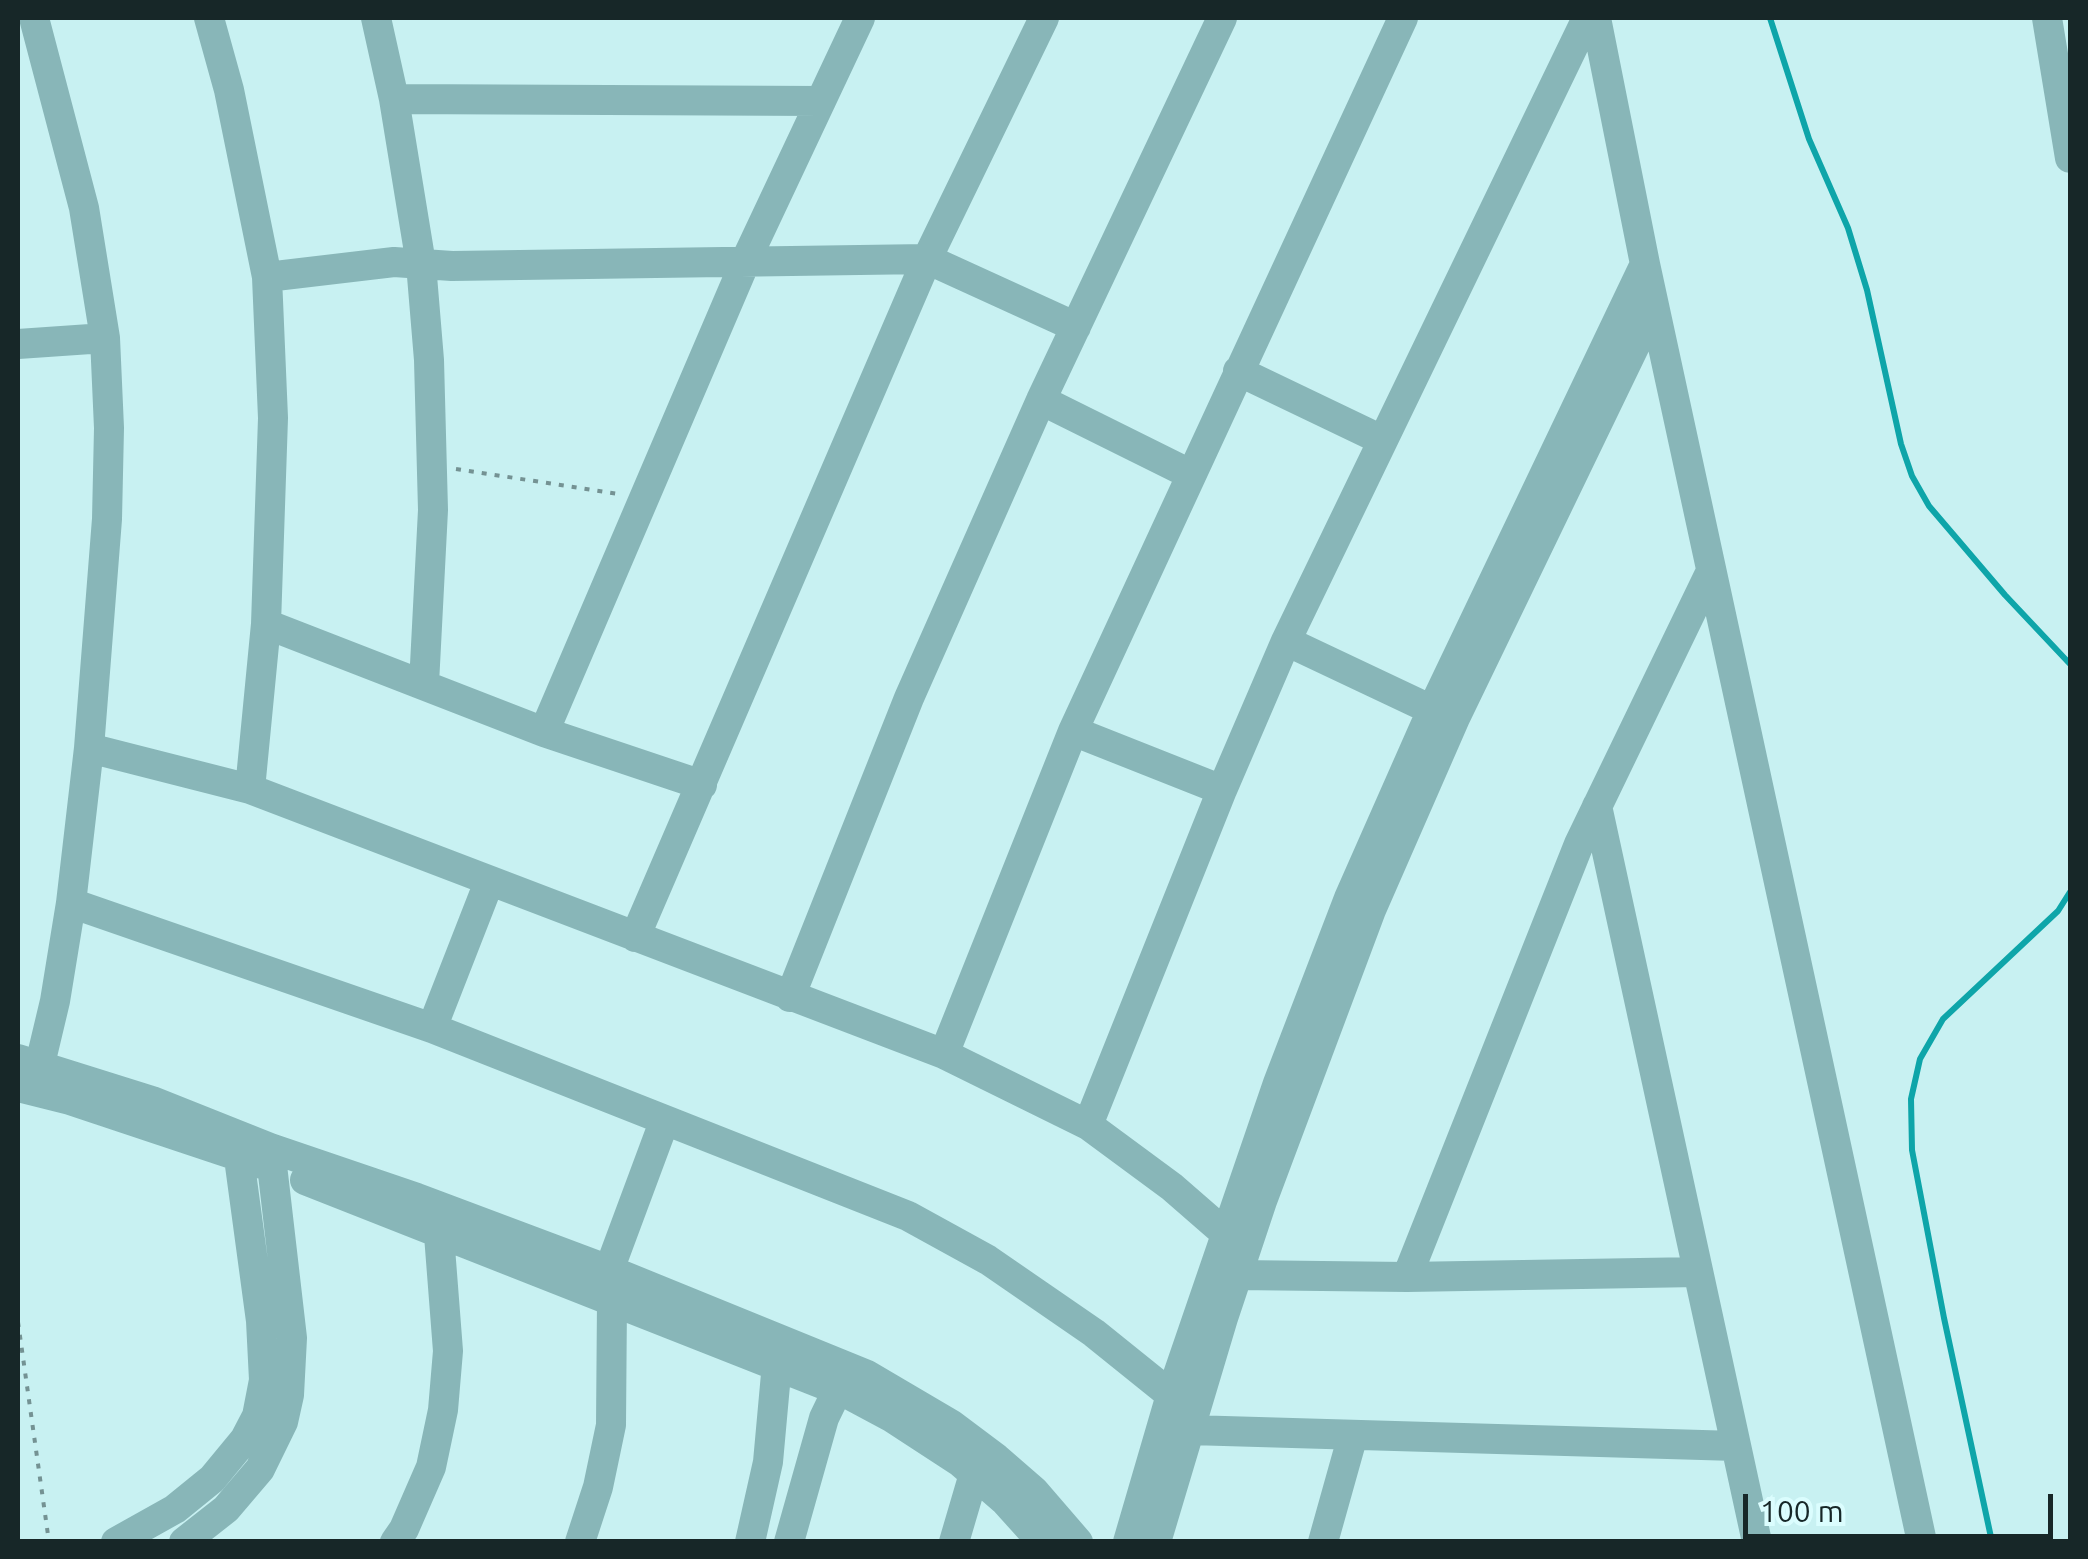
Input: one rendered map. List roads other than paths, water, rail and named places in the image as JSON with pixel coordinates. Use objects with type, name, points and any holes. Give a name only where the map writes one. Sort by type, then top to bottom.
[{"type":"street","points":[[34,18],[84,208],[106,338],[109,428],[107,519],[90,748],[71,903],[55,1001],[29,1062],[152,1101],[240,1147]]},
{"type":"street","points":[[209,18],[230,90],[267,277],[273,418],[266,624],[250,790]]},
{"type":"street","points":[[376,18],[394,99],[421,264],[429,360],[432,465],[424,684]]},
{"type":"street","points":[[544,732],[746,260],[860,18]]},
{"type":"street","points":[[634,937],[927,259],[1044,18]]},
{"type":"street","points":[[790,997],[909,698],[1042,400],[1222,18]]},
{"type":"street","points":[[944,1054],[1073,730],[1403,18]]},
{"type":"street","points":[[1088,1125],[1286,641],[1587,18]]},
{"type":"street","points":[[1596,18],[1645,264],[1922,1542]]},
{"type":"street","points":[[2048,18],[2070,158]]},
{"type":"street","points":[[394,99],[821,101]]},
{"type":"street","points":[[267,277],[394,262],[452,266],[927,259],[1076,327]]},
{"type":"street","points":[[1156,1542],[1388,804],[1645,264]]},
{"type":"street","points":[[1128,1542],[1171,1395],[1278,1084],[1654,306]]},
{"type":"street","points":[[18,344],[106,338]]},
{"type":"street","points":[[1238,371],[1382,440]]},
{"type":"street","points":[[1042,400],[1190,474]]},
{"type":"street","points":[[1407,1276],[1578,844],[1712,571]]},
{"type":"street","points":[[266,624],[544,732],[702,786]]},
{"type":"street","points":[[1286,641],[1432,710]]},
{"type":"street","points":[[1073,730],[1222,790]]},
{"type":"street","points":[[90,748],[250,790],[944,1054],[1088,1125],[1226,1234]]},
{"type":"street","points":[[1597,806],[1757,1542]]},
{"type":"street","points":[[432,1028],[489,882]]},
{"type":"street","points":[[71,903],[432,1028],[924,1225],[988,1260],[1094,1333],[1171,1395]]},
{"type":"street","points":[[18,1086],[240,1147],[609,1270],[866,1374],[913,1400],[996,1458],[1034,1491],[1078,1542]]},
{"type":"street","points":[[609,1270],[664,1122]]},
{"type":"street","points":[[116,1542],[175,1509],[212,1479],[245,1439],[256,1416],[264,1380],[262,1321],[240,1147]]},
{"type":"street","points":[[272,1157],[440,1235],[838,1389],[902,1424],[974,1474],[1042,1542]]},
{"type":"street","points":[[184,1542],[226,1509],[260,1469],[283,1422],[293,1362],[272,1157]]},
{"type":"street","points":[[395,1542],[431,1467],[444,1410],[448,1351],[440,1235]]},
{"type":"street","points":[[1238,1274],[1698,1272]]},
{"type":"street","points":[[580,1542],[598,1488],[610,1425],[612,1301]]},
{"type":"street","points":[[750,1542],[768,1462],[777,1364]]},
{"type":"street","points":[[789,1542],[824,1418],[838,1389]]},
{"type":"street","points":[[1190,1430],[1736,1446]]},
{"type":"street","points":[[1322,1542],[1352,1435]]},
{"type":"street","points":[[954,1542],[974,1474]]},
{"type":"waterway","points":[[1770,18],[1809,139],[1848,228],[1912,476],[1929,506],[2070,664]]},
{"type":"waterway","points":[[1992,1542],[1912,1150],[1911,1099],[1920,1059],[1943,1019],[2058,911],[2070,892]]}]
